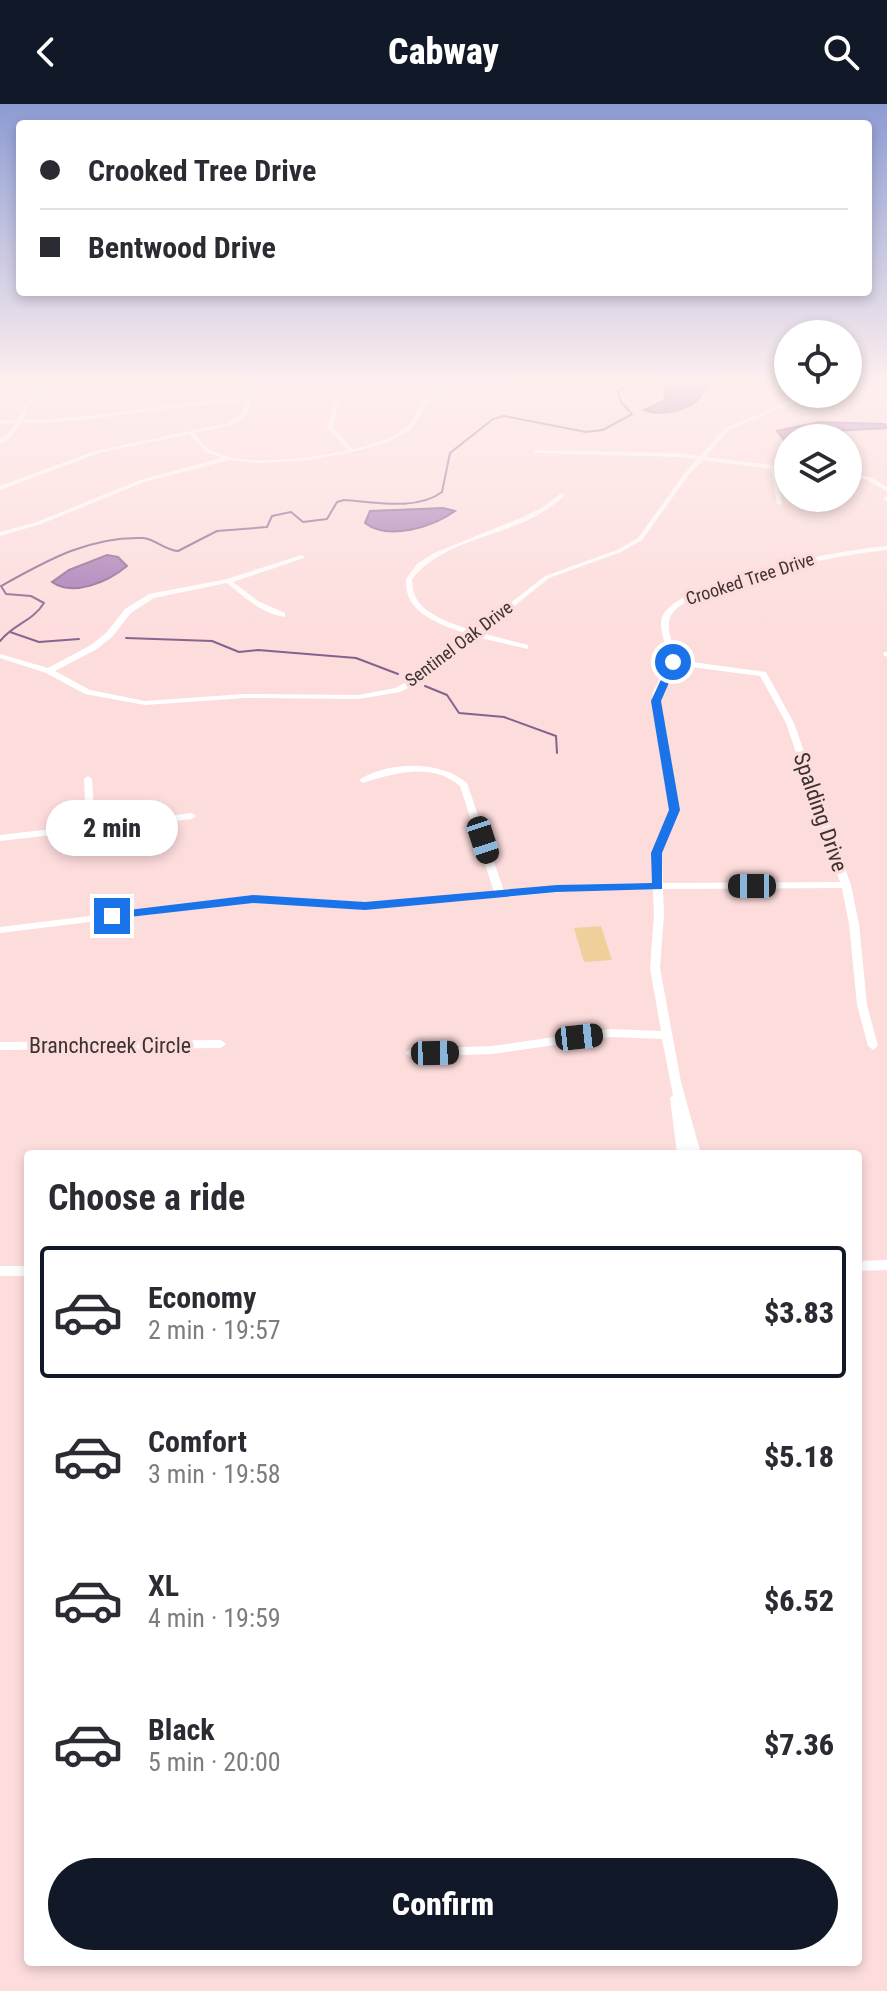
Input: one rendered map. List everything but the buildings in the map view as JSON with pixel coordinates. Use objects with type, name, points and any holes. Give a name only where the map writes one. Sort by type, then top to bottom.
[{"type":"street","points":[[0,488],[51,469]]},
{"type":"street","points":[[0,534],[39,523],[142,481],[187,469]]},
{"type":"street","name":"Sentinel Oak Drive","points":[[0,656],[49,671],[88,692],[134,702],[369,696],[410,684],[554,572],[619,551],[640,539],[692,469]]},
{"type":"street","points":[[862,477],[887,490]]},
{"type":"street","points":[[525,647],[438,620],[420,608],[408,591],[411,575],[432,556],[530,518],[562,495]]},
{"type":"street","name":"Crooked Tree Drive","points":[[673,662],[665,621],[671,609],[688,598],[835,552],[887,548]]},
{"type":"street","points":[[49,671],[101,642],[141,601],[171,590],[228,581],[302,557]]},
{"type":"street","points":[[228,581],[255,603],[282,615]]},
{"type":"street","points":[[673,662],[656,701],[675,810],[657,853],[655,968],[675,1082],[683,1150]]},
{"type":"street","name":"Spalding Drive","points":[[673,662],[758,672],[768,680],[790,723],[846,885],[854,924],[862,1005],[873,1046]]},
{"type":"street","points":[[363,780],[383,773],[428,769],[458,778],[464,785],[500,894]]},
{"type":"street","points":[[88,779],[91,827]]},
{"type":"street","points":[[0,838],[192,816]]},
{"type":"street","points":[[0,930],[253,899],[365,906],[557,888],[846,885]]},
{"type":"street","points":[[411,1053],[492,1050],[611,1033],[666,1035]]},
{"type":"street","name":"Branchcreek Circle","points":[[0,1046],[221,1044]]},
{"type":"street","points":[[675,1082],[694,1150]]},
{"type":"street","points":[[862,1266],[887,1265]]},
{"type":"street","points":[[0,1271],[24,1271]]},
{"type":"shaded area","points":[[443,508],[455,511],[410,530],[386,531],[365,523],[370,511]]},
{"type":"shaded area","points":[[107,555],[118,557],[127,566],[90,586],[70,588],[52,582],[69,570]]},
{"type":"shaded area","points":[[601,926],[612,960],[584,962],[574,928]]},
{"type":"waterway","points":[[0,641],[44,603],[31,596],[6,594],[1,586],[69,552],[123,538],[152,540],[178,551],[217,531],[267,527],[272,516],[291,512],[303,522],[327,519],[337,502],[344,500],[395,504],[420,502],[442,492],[447,469]]},
{"type":"waterway","points":[[10,632],[39,642],[79,639]]},
{"type":"waterway","points":[[126,638],[212,641],[239,652],[258,650],[356,658],[398,674]]},
{"type":"waterway","points":[[425,686],[447,695],[459,713],[504,717],[556,736],[557,753]]},
{"type":"route","points":[[112,916],[253,899],[295,899],[365,906],[401,905],[557,888],[658,886],[657,853],[675,810],[656,701],[657,692],[673,662]]}]
